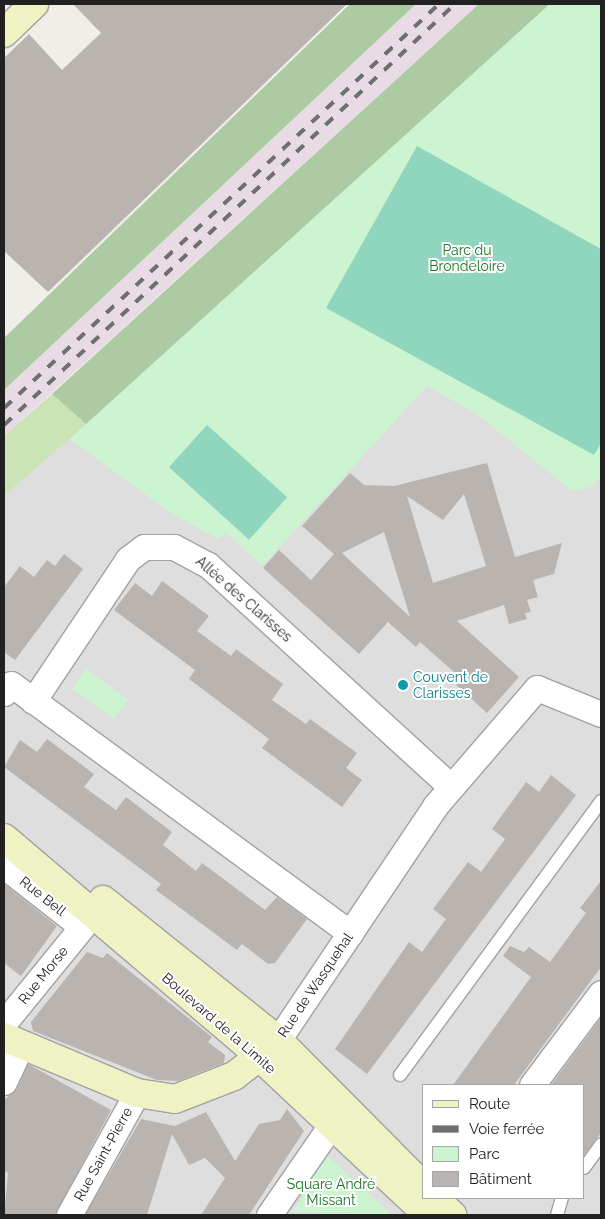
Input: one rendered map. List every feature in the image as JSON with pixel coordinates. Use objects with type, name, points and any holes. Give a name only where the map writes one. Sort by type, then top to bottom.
[{"type":"main road","points":[[4,33],[34,4]]},
{"type":"main road","name":"Boulevard de la Limite","points":[[4,821],[270,1049],[422,1188]]},
{"type":"main road","name":"Boulevard de la Limite","points":[[4,838],[270,1049],[331,1125],[422,1191]]},
{"type":"main road","name":"Rue de Wasquehal","points":[[13,1040],[137,1093],[175,1099],[196,1094],[270,1049]]},
{"type":"street","name":"Allée des Clarisses","points":[[33,701],[128,559],[144,547],[174,547],[208,565],[451,787]]},
{"type":"street","points":[[4,693],[11,684],[350,933]]},
{"type":"street","name":"Rue de Wasquehal","points":[[270,1049],[451,787],[536,688],[601,714]]},
{"type":"street","name":"Rue Bell","points":[[4,866],[82,927]]},
{"type":"street","name":"Rue Morse","points":[[4,1023],[82,927]]},
{"type":"street","points":[[533,1084],[601,993]]},
{"type":"street","points":[[4,1082],[13,1040]]},
{"type":"street","name":"Rue Saint-Pierre","points":[[69,1215],[137,1093]]},
{"type":"street","points":[[269,1215],[331,1125]]},
{"type":"lane","points":[[400,1075],[601,801]]},
{"type":"lane","points":[[585,1167],[601,1145]]},
{"type":"lane","points":[[557,1215],[562,1199]]},
{"type":"shaded area","points":[[416,4],[479,4],[4,436],[4,390]]},
{"type":"shaded area","points":[[550,4],[601,4],[601,1215],[4,1215],[4,496]]},
{"type":"green space","points":[[350,4],[416,4],[4,390],[4,338]]},
{"type":"green space","points":[[479,4],[550,4],[86,424],[52,394]]},
{"type":"green space","name":"Parc du Brondeloire","points":[[550,4],[601,4],[601,475],[594,486],[572,491],[477,414],[427,386],[262,566],[226,533],[218,539],[168,511],[70,439]]},
{"type":"green space","points":[[417,146],[601,249],[601,443],[594,455],[326,308]]},
{"type":"green space","points":[[52,394],[86,424],[4,496],[4,436]]},
{"type":"green space","points":[[207,425],[287,497],[249,540],[169,467]]},
{"type":"green space","points":[[86,669],[128,700],[114,719],[72,688]]},
{"type":"green space","name":"Square André Missant","points":[[326,1155],[389,1212],[387,1215],[293,1212]]},
{"type":"building","points":[[73,4],[347,4],[48,292],[4,251],[4,58],[29,34],[62,70],[101,33]]},
{"type":"building","points":[[487,463],[515,557],[562,543],[554,574],[533,580],[538,597],[527,600],[531,612],[525,613],[527,619],[509,624],[504,605],[457,621],[519,677],[487,713],[456,685],[462,679],[420,642],[416,647],[388,622],[359,654],[263,568],[279,550],[311,580],[334,554],[302,526],[350,473],[364,485],[394,486]],"holes":[[[464,494],[486,566],[433,583],[407,496],[443,520]],[[384,532],[410,617],[342,553]]]},
{"type":"building","points":[[64,554],[83,569],[15,660],[4,652],[4,587],[20,566],[34,577],[47,560],[55,566]]},
{"type":"building","points":[[162,581],[209,616],[197,631],[231,656],[236,649],[283,684],[272,700],[306,724],[310,719],[357,753],[346,768],[362,780],[342,807],[262,748],[269,739],[189,679],[195,670],[114,610],[135,583],[152,596]]},
{"type":"building","points":[[47,739],[94,774],[84,787],[116,810],[126,797],[172,832],[163,845],[196,871],[202,863],[265,910],[277,897],[307,919],[275,963],[268,964],[242,944],[237,950],[156,890],[161,884],[4,767],[20,740],[37,752]]},
{"type":"building","points":[[551,775],[576,795],[367,1074],[335,1049],[409,942],[422,952],[446,919],[433,909],[468,862],[481,872],[505,839],[492,829],[526,782],[539,792]]},
{"type":"building","points":[[601,881],[601,967],[515,1084],[454,1084],[531,977],[503,956],[510,946],[524,952],[529,947],[550,962],[586,913],[580,908]]},
{"type":"building","points":[[4,884],[57,926],[21,976],[4,963]]},
{"type":"building","points":[[87,952],[103,958],[107,953],[212,1037],[208,1042],[225,1055],[224,1063],[178,1081],[157,1080],[33,1031],[31,1022]]},
{"type":"building","points":[[601,1018],[601,1133],[585,1154],[585,1084],[552,1084]]},
{"type":"building","points":[[28,1064],[111,1110],[55,1215],[4,1215],[8,1173],[4,1171],[4,1100],[17,1089]]},
{"type":"building","points":[[287,1109],[304,1131],[249,1215],[201,1215],[225,1178],[205,1158],[189,1165],[172,1134],[147,1215],[85,1215],[141,1119],[175,1126],[206,1112],[235,1161],[259,1124],[280,1120]]},
{"type":"railway","points":[[4,408],[439,4]]},
{"type":"railway","points":[[4,425],[455,4]]},
{"type":"place","name":"Couvent de Clarisses","points":[[403,685]]}]
